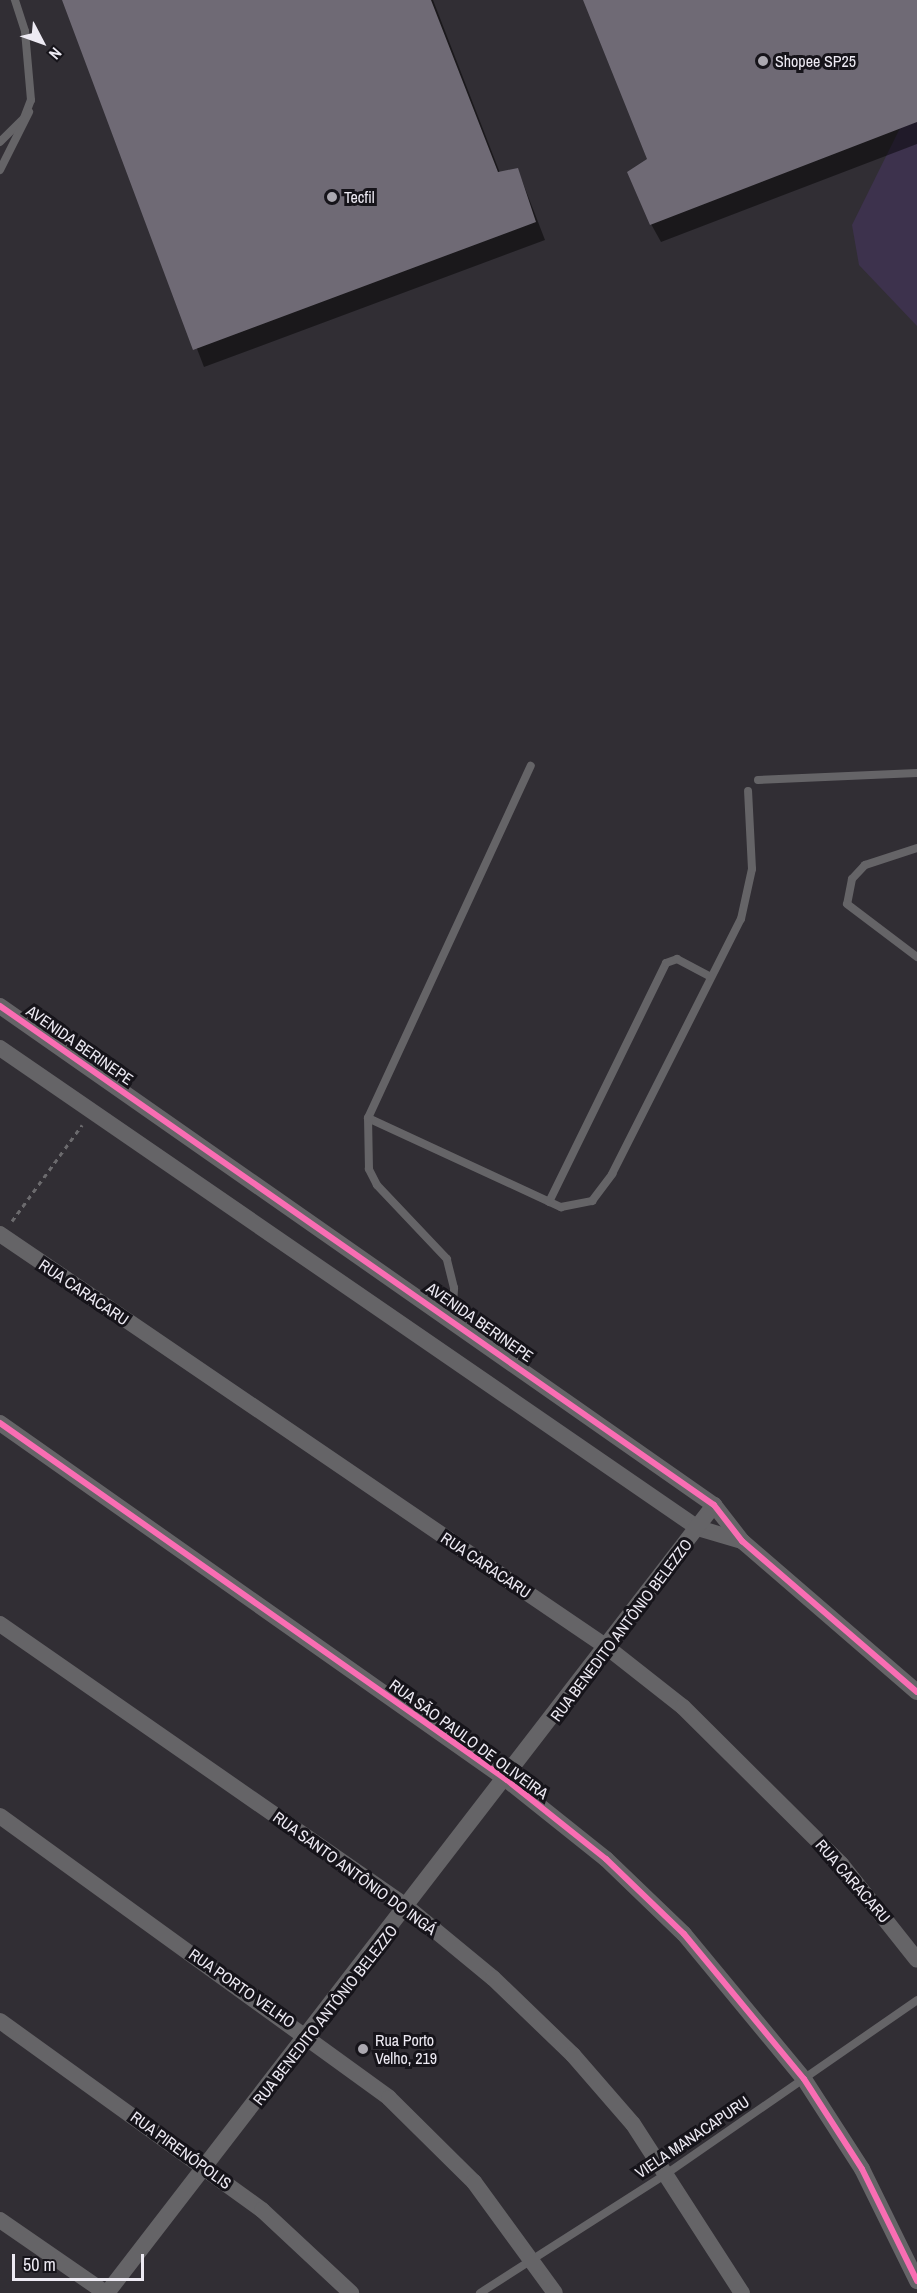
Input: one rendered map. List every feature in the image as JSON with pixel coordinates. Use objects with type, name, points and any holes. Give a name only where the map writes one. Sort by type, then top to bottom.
[{"type":"street","name":"AVENIDA BERINEPE","points":[[0,1006],[452,1318],[714,1505],[742,1541],[917,1692]]},
{"type":"street","name":"AVENIDA BERINEPE","points":[[0,1048],[698,1528],[742,1541]]},
{"type":"street","name":"RUA CARACARU","points":[[1,1235],[608,1648],[683,1707],[766,1785],[841,1864],[917,1960]]},
{"type":"street","name":"RUA SÃO PAULO DE OLIVEIRA","points":[[0,1423],[507,1780],[606,1859],[684,1934],[804,2079],[862,2169],[917,2281]]},
{"type":"street","name":"RUA BENEDITO ANTÔNIO BELEZZO","points":[[107,2293],[507,1780],[714,1505]]},
{"type":"street","name":"RUA SANTO ANTÔNIO DO INGÁ","points":[[0,1624],[408,1908],[573,2055],[669,2172],[742,2293]]},
{"type":"street","name":"RUA PORTO VELHO","points":[[0,1816],[309,2036],[422,2128],[474,2182],[532,2258],[555,2293]]},
{"type":"street","name":"RUA PIRENÓPOLIS","points":[[0,2021],[206,2167],[351,2293]]},
{"type":"street","points":[[0,2220],[107,2293]]},
{"type":"lane","points":[[0,170],[28,124],[31,100],[25,31],[15,0]]},
{"type":"lane","points":[[0,142],[19,124],[31,100]]},
{"type":"lane","points":[[452,1318],[454,1288],[447,1258],[377,1185],[368,1161],[368,1118],[531,766]]},
{"type":"lane","points":[[758,780],[917,773]]},
{"type":"lane","points":[[368,1118],[549,1202],[577,1207],[592,1201],[612,1174],[741,919],[752,869],[748,791]]},
{"type":"lane","points":[[917,848],[865,865],[852,879],[847,904],[917,957]]},
{"type":"lane","points":[[549,1202],[666,963],[677,959],[711,977]]},
{"type":"lane","name":"VIELA MANACAPURU","points":[[480,2293],[669,2172],[917,2000]]},
{"type":"path","points":[[1,1235],[91,1111]]},
{"type":"shaded area","points":[[917,108],[917,326],[859,265],[852,225],[904,120]]},
{"type":"building","name":"Tecfil","points":[[62,0],[431,0],[498,172],[518,168],[536,222],[193,350]]},
{"type":"building","name":"Shopee SP25","points":[[583,0],[917,0],[917,122],[650,225],[627,172],[647,159]]},
{"type":"cycle path","points":[[0,1006],[714,1505],[742,1541],[917,1692]]},
{"type":"cycle path","points":[[0,1423],[507,1780],[606,1859],[684,1934],[804,2079],[862,2169],[917,2281]]},
{"type":"place","name":"Shopee SP25","points":[[763,61]]},
{"type":"place","name":"Tecfil","points":[[332,197]]},
{"type":"place","name":"Rua Porto Velho, 219","points":[[363,2049]]}]
